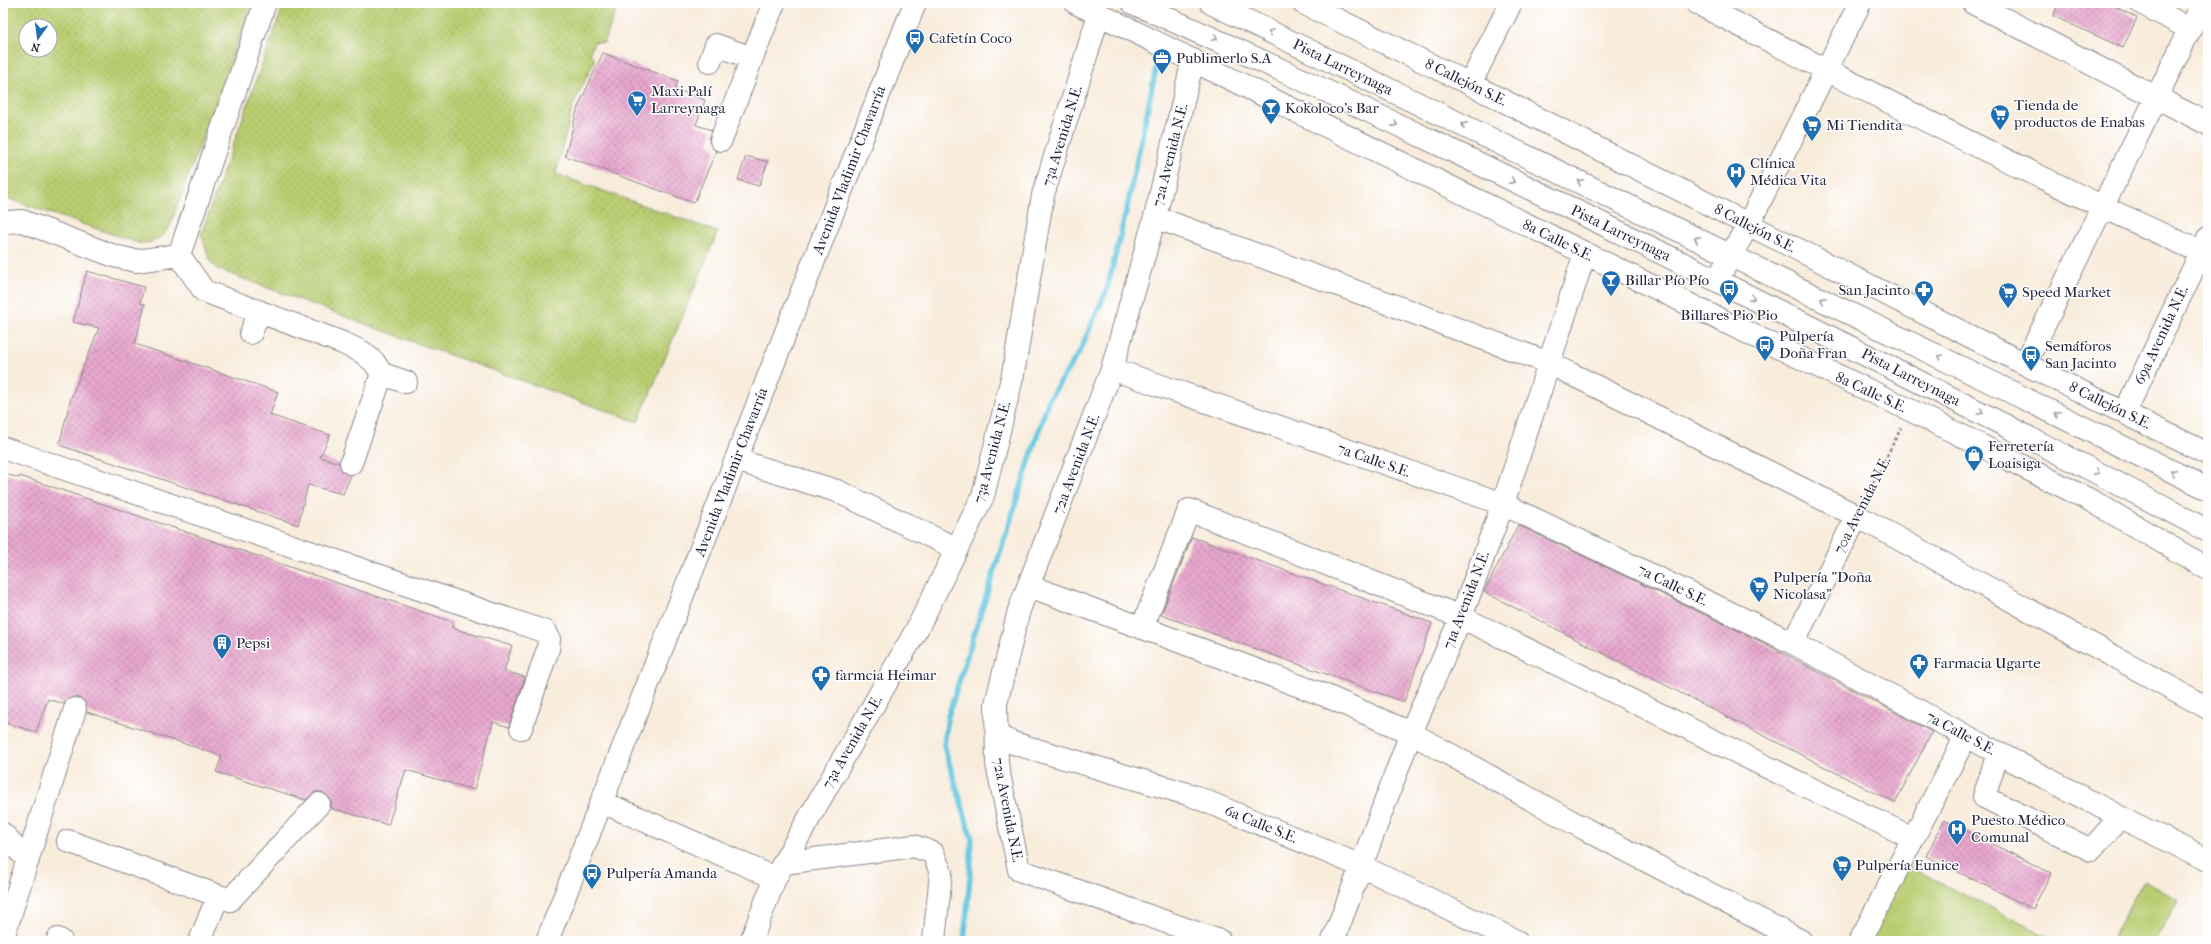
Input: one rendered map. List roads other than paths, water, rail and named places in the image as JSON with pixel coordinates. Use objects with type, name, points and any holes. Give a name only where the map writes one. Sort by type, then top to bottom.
[{"type":"street","points":[[179,255],[265,3]]},
{"type":"street","name":"Avenida Vladimir Chavarría","points":[[547,941],[915,3]]},
{"type":"street","name":"8a Calle S.E.","points":[[1076,3],[1585,253],[1910,410],[2092,501],[2208,569]]},
{"type":"street","name":"Pista Larreynaga","points":[[1211,3],[2208,489]]},
{"type":"street","name":"8 Callejón S.E.","points":[[1303,3],[1470,84],[2025,364],[2208,454]]},
{"type":"street","points":[[1470,84],[1511,3]]},
{"type":"street","points":[[1697,3],[1826,70],[2102,208],[2204,245]]},
{"type":"street","points":[[1717,280],[1732,256],[1860,3]]},
{"type":"street","points":[[1973,3],[2208,124]]},
{"type":"street","points":[[2141,3],[2190,29]]},
{"type":"street","points":[[2025,364],[2158,97],[2203,3]]},
{"type":"street","points":[[721,140],[752,58],[776,7]]},
{"type":"street","name":"Pista Larreynaga","points":[[1142,7],[1179,22],[1285,71],[1717,280],[2079,462],[2208,531]]},
{"type":"street","name":"73a Avenida N.E.","points":[[751,941],[780,870],[918,627],[983,496],[1013,374],[1043,195],[1099,14]]},
{"type":"street","points":[[710,62],[716,45],[752,58]]},
{"type":"street","name":"72a Avenida N.E.","points":[[1185,56],[1155,217],[1112,369],[1020,610],[996,704],[997,764],[1019,870],[1220,941]]},
{"type":"street","points":[[1155,217],[1549,363],[1857,516],[2208,708]]},
{"type":"street","points":[[3,224],[22,221],[114,256],[136,261],[179,255]]},
{"type":"street","name":"69a Avenida N.E.","points":[[2125,412],[2204,245]]},
{"type":"street","name":"71a Avenida N.E.","points":[[1333,941],[1411,733],[1461,617],[1502,504],[1585,253]]},
{"type":"street","points":[[179,255],[204,291],[343,343],[368,357],[382,374],[406,382]]},
{"type":"street","points":[[251,333],[259,312]]},
{"type":"street","name":"7a Calle S.E.","points":[[1112,369],[1502,504],[1793,643],[2120,817],[2208,860]]},
{"type":"street","points":[[351,463],[382,374]]},
{"type":"street","points":[[3,448],[546,632],[548,640],[546,655],[521,728]]},
{"type":"street","points":[[736,460],[837,491],[957,549]]},
{"type":"street","points":[[1142,628],[1189,510],[1461,617],[1912,838]]},
{"type":"street","name":"70a Avenida N.E.","points":[[1793,643],[1857,516]]},
{"type":"street","points":[[1029,586],[1324,695],[1411,733],[1585,829],[1801,941]]},
{"type":"street","points":[[3,938],[75,708]]},
{"type":"street","name":"6a Calle S.E.","points":[[996,735],[1013,743],[1191,795],[1361,866],[1516,941]]},
{"type":"street","points":[[1860,941],[1966,736]]},
{"type":"street","points":[[1998,753],[1984,797],[2091,850],[2120,817]]},
{"type":"street","points":[[602,802],[780,870],[914,846],[933,853],[941,873],[934,941]]},
{"type":"street","points":[[68,841],[230,900],[319,804]]},
{"type":"street","points":[[3,834],[28,860]]},
{"type":"street","points":[[200,941],[218,896]]},
{"type":"waterway","points":[[1167,14],[1170,3]]},
{"type":"waterway","points":[[964,941],[972,839],[944,746],[948,716],[1049,399],[1080,351],[1107,289],[1126,212],[1160,50]]},
{"type":"place","name":"Cafetín Coco","points":[[915,55]]},
{"type":"place","name":"Publimerlo S.A","points":[[1162,75]]},
{"type":"place","name":"Maxi Palí Larreynaga","points":[[637,117]]},
{"type":"place","name":"Kokoloco's Bar","points":[[1271,125]]},
{"type":"place","name":"Tienda de productos de Enabas","points":[[2000,131]]},
{"type":"place","name":"Mi Tiendita","points":[[1812,142]]},
{"type":"place","name":"Clínica Médica Vita","points":[[1736,189]]},
{"type":"place","name":"Billar Pío Pío","points":[[1611,297]]},
{"type":"place","name":"Billares Pio Pio","points":[[1729,306]]},
{"type":"place","name":"San Jacinto","points":[[1924,307]]},
{"type":"place","name":"Speed Market","points":[[2008,309]]},
{"type":"place","name":"Pulpería Doña Fran","points":[[1765,362]]},
{"type":"place","name":"Semáforos San Jacinto","points":[[2031,372]]},
{"type":"place","name":"Ferretería Loaisiga","points":[[1974,472]]},
{"type":"place","name":"Pulpería \"Doña Nicolasa\"","points":[[1759,603]]},
{"type":"place","name":"Pepsi","points":[[222,660]]},
{"type":"place","name":"Farmacia Ugarte","points":[[1919,680]]},
{"type":"place","name":"farmcia Heimar","points":[[821,692]]},
{"type":"place","name":"Puesto Médico Comunal","points":[[1957,846]]},
{"type":"place","name":"Pulpería Eunice","points":[[1842,882]]},
{"type":"place","name":"Pulpería Amanda","points":[[592,890]]}]
